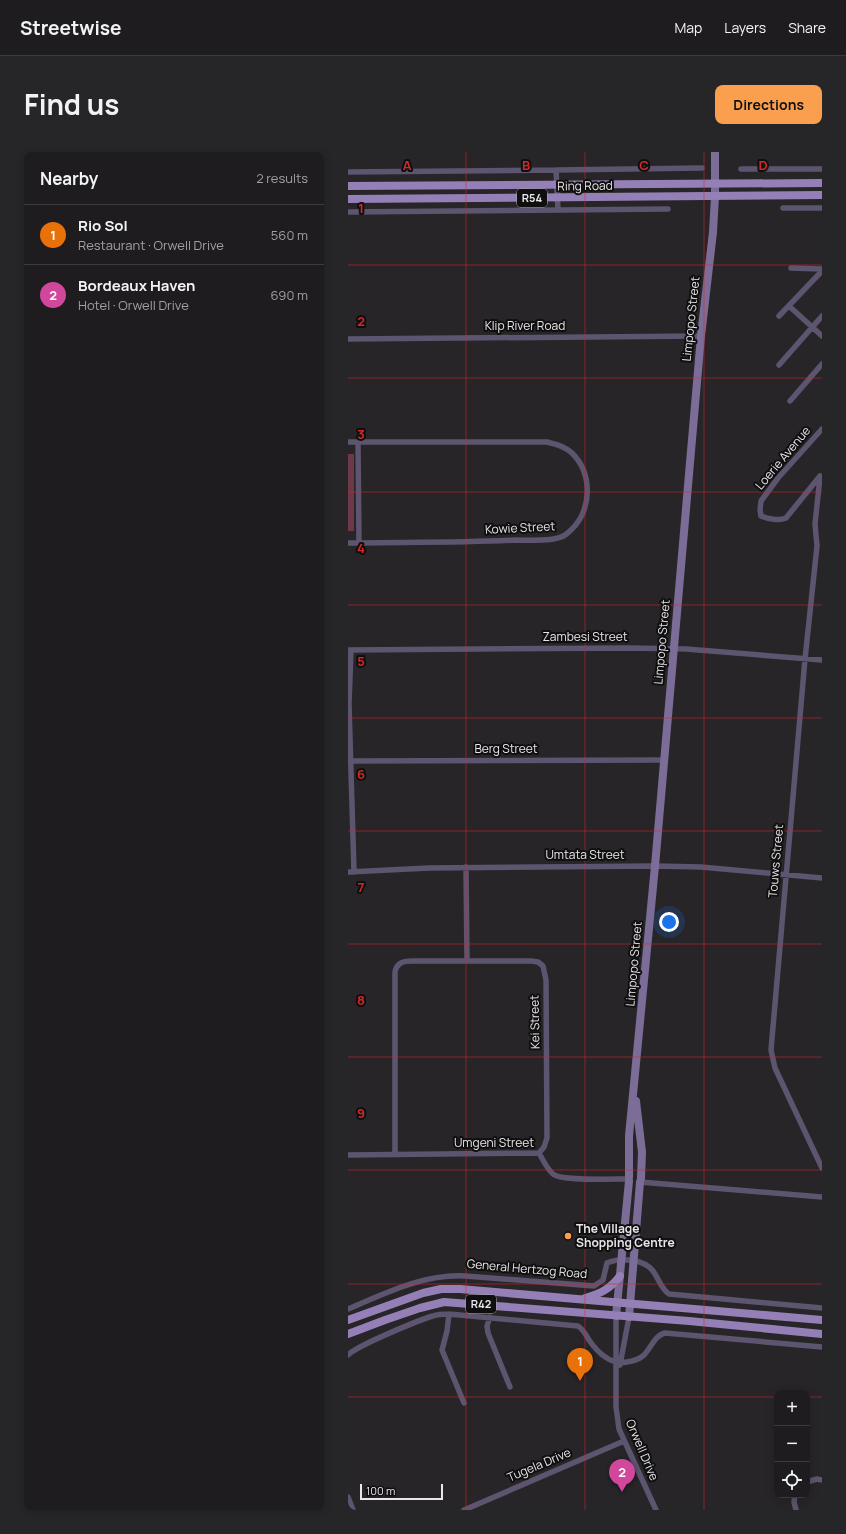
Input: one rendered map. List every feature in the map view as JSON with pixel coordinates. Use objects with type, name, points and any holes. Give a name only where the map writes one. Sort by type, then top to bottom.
[{"type":"main road","name":"Ring Road","points":[[348,186],[822,183]]},
{"type":"main road","name":"Ring Road","points":[[348,199],[822,195]]},
{"type":"main road","points":[[583,1299],[610,1288],[620,1276]]},
{"type":"main road","name":"General Hertzog Road","points":[[348,1320],[423,1293],[445,1289],[472,1289],[822,1320]]},
{"type":"main road","name":"R42","points":[[348,1334],[420,1308],[443,1302],[689,1321],[822,1334]]},
{"type":"street","name":"Limpopo Street","points":[[616,1316],[628,1179],[629,1136],[655,866],[701,336],[713,232],[715,152]]},
{"type":"street","name":"Ring Road","points":[[348,172],[702,168]]},
{"type":"street","points":[[742,169],[822,169]]},
{"type":"street","points":[[556,170],[558,210]]},
{"type":"street","points":[[783,208],[822,208]]},
{"type":"street","name":"Ring Road","points":[[348,212],[668,209]]},
{"type":"street","points":[[779,316],[822,270],[813,268],[791,268]]},
{"type":"street","points":[[789,306],[822,336]]},
{"type":"street","points":[[779,365],[822,316]]},
{"type":"street","name":"Klip River Road","points":[[348,339],[701,336]]},
{"type":"street","points":[[790,401],[822,364]]},
{"type":"street","name":"Loerie Avenue","points":[[821,476],[788,517],[782,520],[762,516],[760,510],[761,501],[778,478],[822,429]]},
{"type":"street","name":"Kowie Street","points":[[348,442],[547,442],[564,447],[573,454],[585,478],[587,493],[583,513],[578,522],[566,534],[556,539],[348,543]]},
{"type":"street","points":[[358,442],[359,543]]},
{"type":"street","name":"Touws Street","points":[[821,476],[815,524],[817,546],[805,659],[772,1042],[772,1057],[775,1068],[822,1168]]},
{"type":"street","points":[[817,546],[822,540]]},
{"type":"street","name":"Zambesi Street","points":[[349,650],[582,648],[674,649],[822,660]]},
{"type":"street","points":[[349,650],[351,872]]},
{"type":"street","name":"Berg Street","points":[[349,761],[664,760]]},
{"type":"street","name":"Umtata Street","points":[[351,872],[466,867],[655,866],[701,867],[822,878]]},
{"type":"street","points":[[466,867],[467,961]]},
{"type":"street","name":"Kei Street","points":[[395,1155],[394,978],[399,964],[405,961],[531,961],[541,964],[544,968],[547,1138],[544,1147],[539,1153]]},
{"type":"street","name":"Limpopo Street","points":[[629,1317],[635,1261],[642,1152],[634,1090]]},
{"type":"street","name":"Umgeni Street","points":[[348,1155],[539,1153],[550,1172],[555,1176],[566,1178],[628,1179]]},
{"type":"street","points":[[628,1179],[631,1184],[635,1185],[640,1180],[822,1197]]},
{"type":"street","points":[[621,1260],[635,1261],[647,1266],[652,1270],[669,1294],[822,1308]]},
{"type":"street","name":"General Hertzog Road","points":[[348,1309],[401,1287],[423,1280],[445,1276],[465,1276],[594,1286],[603,1280],[607,1264],[621,1260]]},
{"type":"street","points":[[449,1314],[447,1331],[442,1350],[464,1403]]},
{"type":"street","points":[[348,1355],[357,1348],[414,1323],[437,1315],[449,1314],[578,1326],[582,1329],[597,1350],[618,1363],[640,1358],[646,1353],[660,1335],[665,1333],[822,1347]]},
{"type":"street","name":"Orwell Drive","points":[[616,1316],[618,1363]]},
{"type":"street","points":[[490,1317],[487,1326],[488,1333],[510,1386]]},
{"type":"street","name":"Orwell Drive","points":[[629,1317],[616,1373],[617,1415],[619,1429],[656,1510]]},
{"type":"street","name":"Tugela Drive","points":[[464,1510],[624,1441]]},
{"type":"street","points":[[810,1481],[817,1479],[822,1480]]},
{"type":"street","points":[[348,1497],[354,1510]]},
{"type":"street","points":[[795,1498],[796,1510]]},
{"type":"shaded area","points":[[348,454],[354,454],[354,531],[348,531]]},
{"type":"place","name":"The Village Shopping Centre","points":[[568,1236]]},
{"type":"place","name":"Rio Sol","points":[[580,1381]]},
{"type":"place","name":"Bordeaux Haven","points":[[622,1492]]}]
